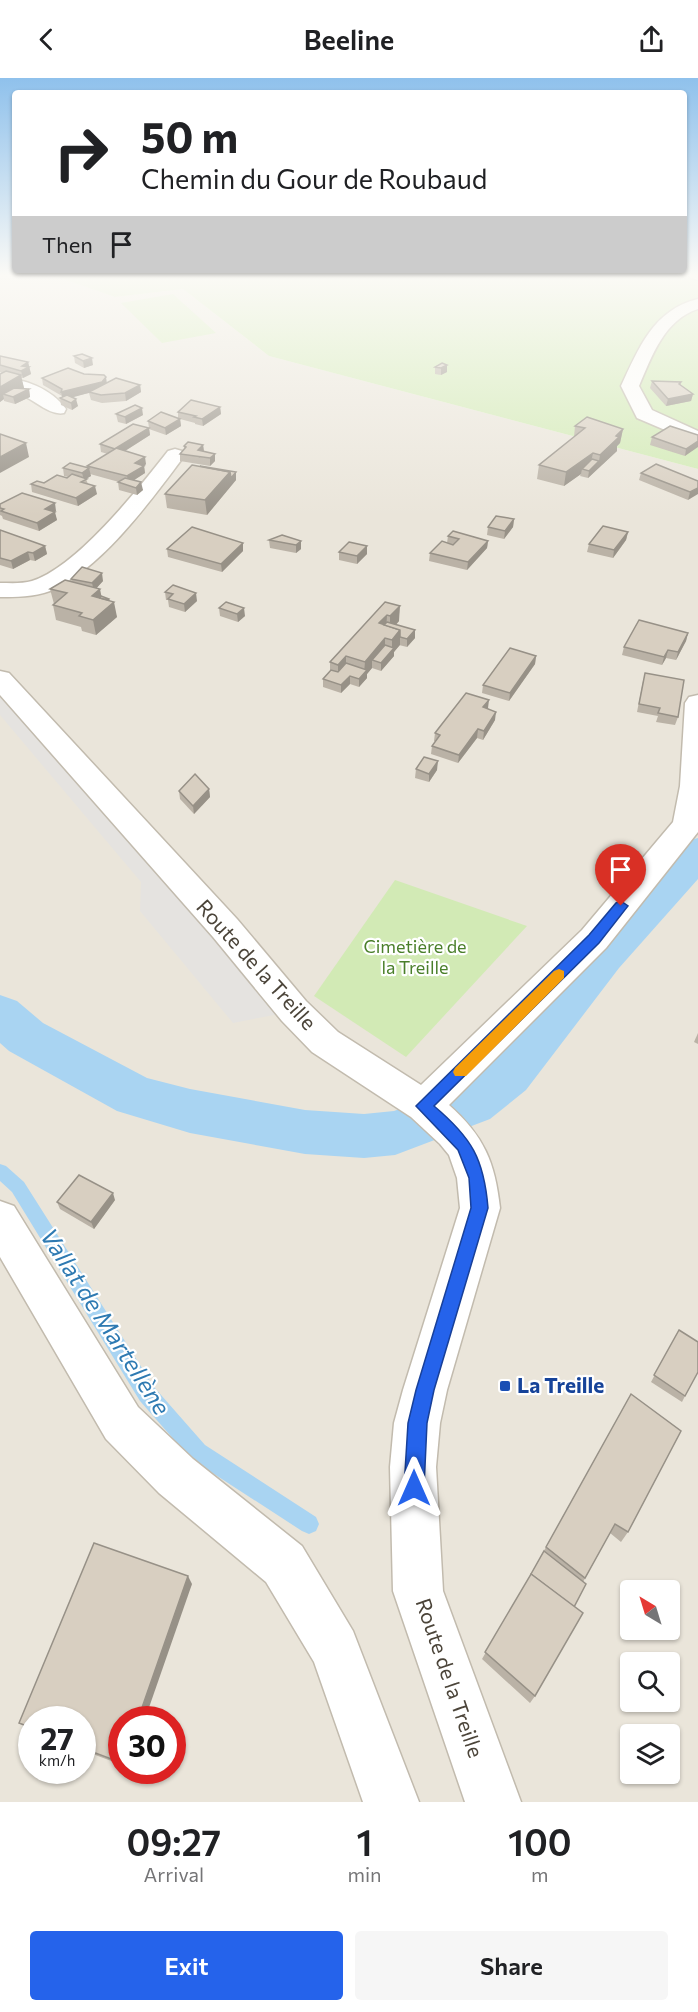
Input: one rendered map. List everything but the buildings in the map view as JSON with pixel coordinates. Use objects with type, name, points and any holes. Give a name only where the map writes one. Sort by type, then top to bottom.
[{"type":"street","points":[[644,355],[630,386],[644,414],[698,438]]},
{"type":"street","points":[[0,383],[11,382],[30,388],[57,410]]},
{"type":"street","points":[[0,590],[40,586],[59,576],[143,497],[175,455]]},
{"type":"street","name":"Route de la Treille","points":[[0,679],[225,928],[294,1011],[326,1042],[431,1113],[465,1146],[477,1178],[480,1208],[417,1423],[413,1467],[418,1592],[493,1802]]},
{"type":"street","points":[[431,1113],[594,939],[688,824],[694,786],[698,703]]},
{"type":"street","points":[[0,1219],[122,1423],[176,1476],[284,1564],[335,1649],[391,1802]]},
{"type":"shaded area","points":[[0,355],[268,355],[698,469],[698,1802],[0,1802]]},
{"type":"shaded area","points":[[0,679],[294,1011],[233,1023],[140,911],[141,882],[0,715]]},
{"type":"green space","points":[[698,355],[698,469],[269,356]]},
{"type":"green space","name":"Cimetière de la Treille","points":[[395,880],[527,926],[406,1057],[314,996]]},
{"type":"waterway","points":[[0,1014],[26,1037],[135,1096],[190,1111],[305,1132],[364,1136],[395,1133],[472,1104],[508,1075],[603,956],[698,852]]},
{"type":"waterway","name":"Vallat de Martellène","points":[[0,1171],[18,1187],[147,1394],[198,1452],[309,1524]]},
{"type":"slow traffic","points":[[461,1072],[559,974]]},
{"type":"place","name":"La Treille","points":[[505,1386]]},
{"type":"route","points":[[414,1488],[413,1467],[417,1423],[480,1208],[477,1178],[465,1146],[424,1106],[594,939],[621,906]]}]
